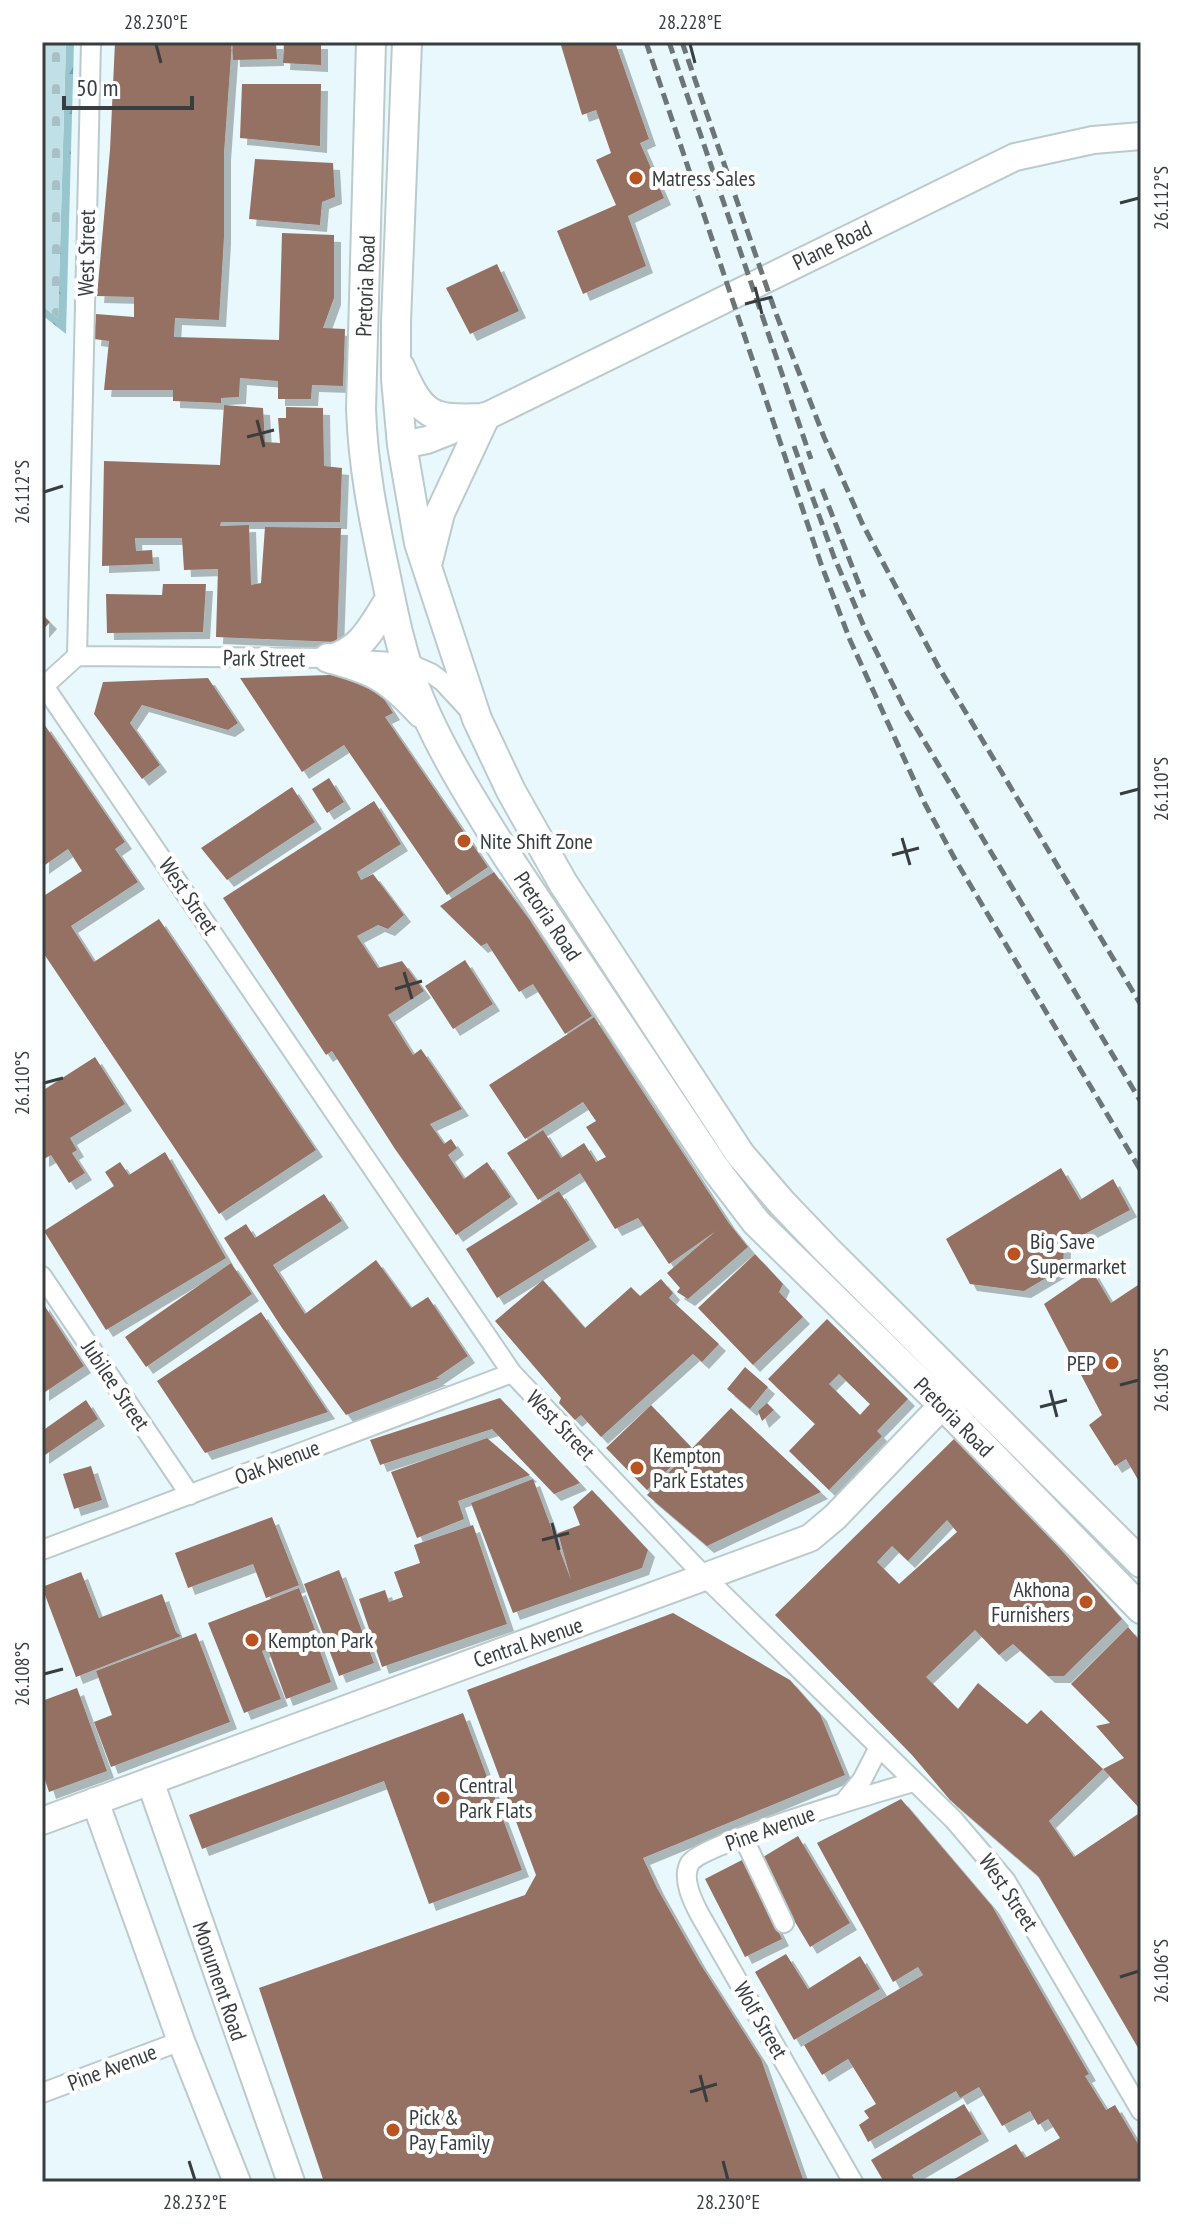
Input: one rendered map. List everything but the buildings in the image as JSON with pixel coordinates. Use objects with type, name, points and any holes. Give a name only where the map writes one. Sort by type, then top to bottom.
[{"type":"main road","name":"Pretoria Road","points":[[371,42],[361,409],[363,459],[390,599],[416,689],[433,725],[478,811],[507,856],[717,1171],[756,1222],[943,1405],[1141,1609]]},
{"type":"main road","name":"Pretoria Road","points":[[407,42],[396,379],[402,445],[426,570],[477,719],[511,791],[563,883],[740,1154],[791,1212],[1141,1563]]},
{"type":"main road","name":"Plane Road","points":[[402,445],[427,440],[484,418],[1015,157],[1093,140],[1141,136]]},
{"type":"main road","points":[[397,359],[409,389],[420,404],[434,415],[446,419],[484,418],[440,513],[426,570]]},
{"type":"main road","points":[[361,409],[378,435],[402,445],[384,479],[374,521]]},
{"type":"main road","points":[[330,658],[344,655],[363,642],[390,599]]},
{"type":"main road","points":[[330,658],[371,670],[383,677],[433,725]]},
{"type":"main road","name":"Central Avenue","points":[[42,1821],[815,1535],[962,1384]]},
{"type":"main road","name":"Monument Road","points":[[150,1781],[291,2182]]},
{"type":"main road","points":[[95,1801],[181,2041],[237,2182]]},
{"type":"street","name":"West Street","points":[[77,656],[91,42]]},
{"type":"street","name":"Park Street","points":[[77,656],[330,658],[408,663],[443,682],[477,719]]},
{"type":"street","points":[[43,686],[77,656]]},
{"type":"street","name":"West Street","points":[[43,686],[512,1373],[705,1577],[954,1820],[1006,1881],[1141,2111]]},
{"type":"street","name":"Jubilee Street","points":[[42,1276],[190,1495]]},
{"type":"street","name":"Oak Avenue","points":[[42,1550],[512,1373]]},
{"type":"street","name":"Pine Avenue","points":[[844,1802],[862,1780],[879,1747]]},
{"type":"street","name":"Pine Avenue","points":[[696,1856],[844,1802],[913,1782]]},
{"type":"street","points":[[743,1837],[784,1923]]},
{"type":"street","name":"Wolf Street","points":[[696,1856],[688,1873],[694,1902],[853,2182]]},
{"type":"street","name":"Pine Avenue","points":[[42,2093],[181,2041]]},
{"type":"green space","points":[[42,42],[66,42],[58,318],[42,306]]},
{"type":"green space","points":[[66,42],[74,42],[66,334],[42,315],[42,306],[58,318]]},
{"type":"railway","points":[[646,42],[821,564],[850,640],[925,804],[956,861],[1141,1171]]},
{"type":"railway","points":[[669,42],[811,459]]},
{"type":"railway","points":[[682,42],[775,311],[824,437],[862,523],[938,666],[1141,1005]]},
{"type":"railway","points":[[794,446],[834,557],[905,709],[1141,1102]]},
{"type":"railway","points":[[822,489],[864,597]]},
{"type":"place","name":"Matress Sales","points":[[636,178]]},
{"type":"place","name":"Nite Shift Zone","points":[[464,841]]},
{"type":"place","name":"Big Save Supermarket","points":[[1014,1254]]},
{"type":"place","name":"PEP","points":[[1112,1363]]},
{"type":"place","name":"Kempton Park Estates","points":[[637,1468]]},
{"type":"place","name":"Akhona Furnishers","points":[[1086,1602]]},
{"type":"place","name":"Kempton Park","points":[[252,1640]]},
{"type":"place","name":"Central Park Flats","points":[[443,1798]]},
{"type":"place","name":"Pick & Pay Family","points":[[393,2130]]}]
